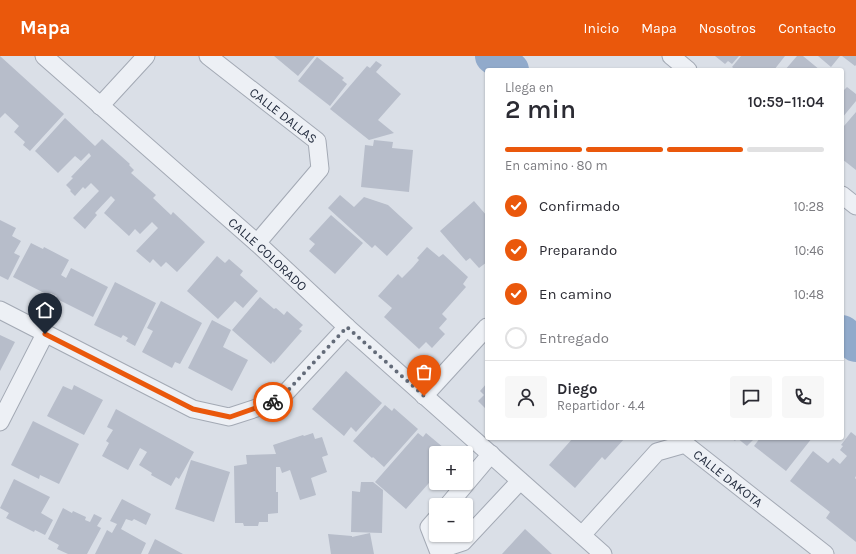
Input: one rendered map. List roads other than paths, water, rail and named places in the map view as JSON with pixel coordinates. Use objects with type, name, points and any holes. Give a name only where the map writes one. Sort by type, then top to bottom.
[{"type":"street","name":"CALLE COLORADO","points":[[44,56],[257,243],[347,327],[603,554]]},
{"type":"street","points":[[100,106],[146,56]]},
{"type":"street","name":"CALLE DALLAS","points":[[208,56],[317,141],[320,169],[257,243]]},
{"type":"street","points":[[671,56],[686,68]]},
{"type":"street","points":[[844,197],[856,206]]},
{"type":"street","points":[[0,310],[193,409],[230,417],[278,401],[347,327]]},
{"type":"street","points":[[424,396],[485,329]]},
{"type":"street","points":[[0,422],[45,334]]},
{"type":"street","name":"CALLE DAKOTA","points":[[582,535],[657,452],[686,444],[825,554]]},
{"type":"street","points":[[454,498],[491,454]]},
{"type":"street","points":[[473,531],[520,480]]},
{"type":"street","points":[[435,542],[438,550],[463,542]]},
{"type":"waterway","points":[[493,56],[508,68]]},
{"type":"waterway","points":[[844,335],[856,344]]}]
